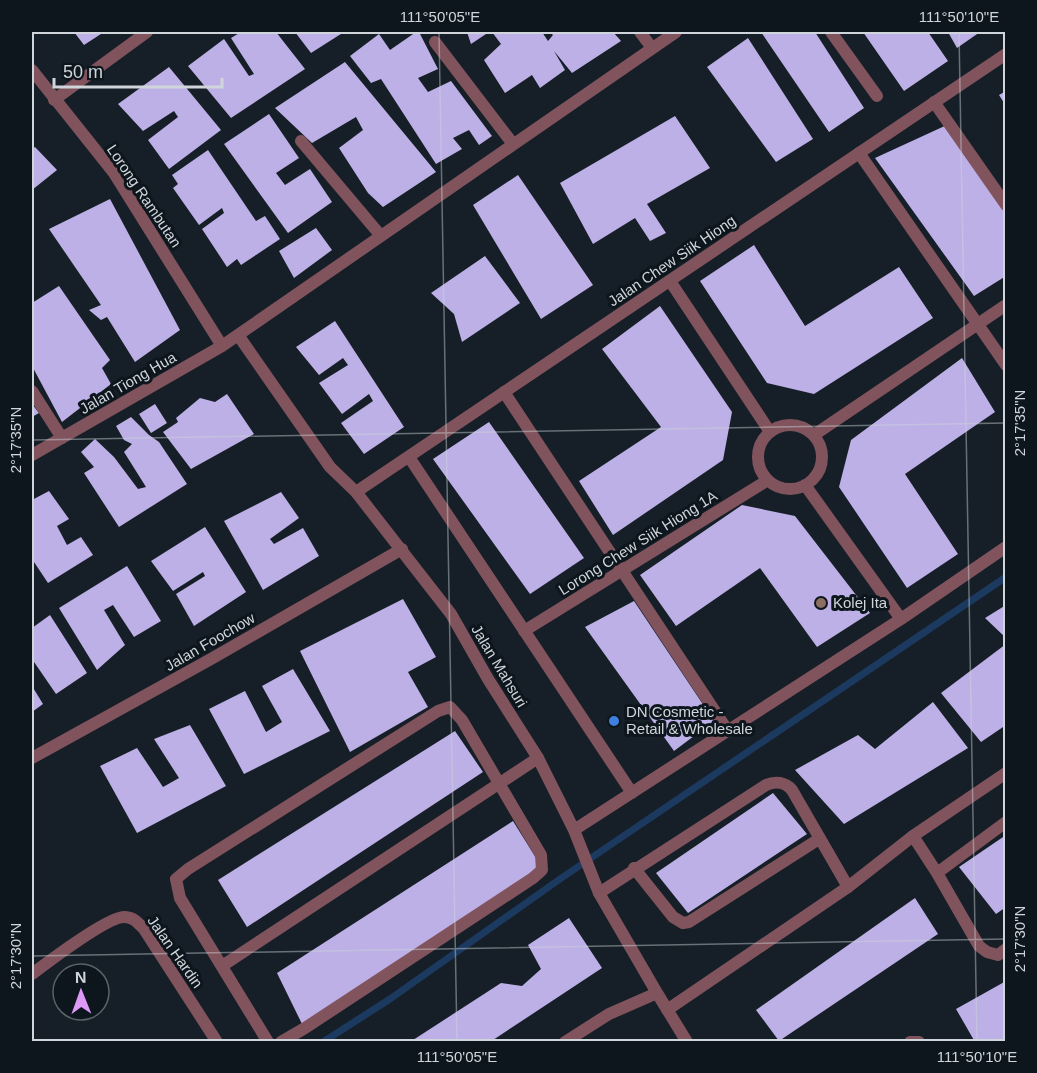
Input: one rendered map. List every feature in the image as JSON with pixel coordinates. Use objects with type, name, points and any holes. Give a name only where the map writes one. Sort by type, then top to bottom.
[{"type":"street","points":[[54,100],[147,32]]},
{"type":"street","points":[[640,32],[652,48]]},
{"type":"street","name":"Jalan Tiong Hua","points":[[32,455],[222,346],[676,32]]},
{"type":"street","points":[[831,32],[877,96]]},
{"type":"street","points":[[435,42],[513,144]]},
{"type":"street","name":"Jalan Chew Siik Hiong","points":[[356,492],[1005,54]]},
{"type":"street","name":"Lorong Rambutan","points":[[32,69],[54,100],[114,173],[222,346]]},
{"type":"street","points":[[934,102],[1005,205]]},
{"type":"street","points":[[302,141],[381,236]]},
{"type":"street","points":[[859,153],[1005,365]]},
{"type":"street","points":[[670,281],[770,432]]},
{"type":"street","points":[[814,435],[1005,305]]},
{"type":"street","name":"Jalan Mahsuri","points":[[238,335],[323,459],[356,492],[452,614],[488,679],[538,758],[574,830],[598,889],[687,1041]]},
{"type":"street","points":[[32,391],[62,438]]},
{"type":"street","points":[[504,392],[728,731]]},
{"type":"street","points":[[787,425],[797,426],[814,435],[819,443],[822,462],[813,479],[796,488],[776,486],[768,480],[758,461],[759,450],[770,432],[787,425]]},
{"type":"street","points":[[409,457],[632,792]]},
{"type":"street","name":"Lorong Chew Siik Hiong 1A","points":[[524,631],[768,480]]},
{"type":"street","points":[[805,485],[902,619]]},
{"type":"street","points":[[574,830],[902,619],[1005,547]]},
{"type":"street","name":"Jalan Foochow","points":[[32,758],[211,659],[402,549]]},
{"type":"street","points":[[268,1041],[180,898],[176,879],[188,869],[438,711],[450,707],[462,720],[541,855],[543,866],[539,873],[305,1028],[281,1041]]},
{"type":"street","points":[[222,966],[538,758]]},
{"type":"street","points":[[667,1010],[848,887],[913,836],[1005,773]]},
{"type":"street","points":[[598,889],[769,784],[782,784],[792,790],[848,887]]},
{"type":"street","points":[[937,873],[1005,822]]},
{"type":"street","points":[[913,836],[979,946],[987,952],[998,955],[1005,949]]},
{"type":"street","points":[[634,868],[672,917],[683,923],[689,922],[819,839]]},
{"type":"street","name":"Jalan Hardin","points":[[32,974],[101,927],[122,917],[134,919],[144,928],[217,1041]]},
{"type":"street","points":[[565,1041],[609,1014],[657,993]]},
{"type":"street","points":[[910,1041],[919,1041]]},
{"type":"building","points":[[74,32],[104,32],[84,45]]},
{"type":"building","points":[[241,32],[276,32],[305,69],[231,118],[188,66],[224,39],[249,76],[254,74],[231,38]]},
{"type":"building","points":[[295,32],[344,32],[311,53]]},
{"type":"building","points":[[419,32],[438,69],[418,78],[428,92],[451,81],[492,136],[479,145],[469,130],[453,138],[462,149],[436,164],[381,79],[371,83],[350,56],[379,34],[390,50]]},
{"type":"building","points":[[467,32],[489,32],[471,44]]},
{"type":"building","points":[[492,32],[542,32],[548,41],[553,35],[550,32],[613,32],[621,41],[572,73],[554,51],[565,70],[540,88],[532,75],[505,93],[484,60],[501,44]]},
{"type":"building","points":[[761,32],[815,32],[864,108],[829,132]]},
{"type":"building","points":[[863,32],[928,32],[948,61],[904,91]]},
{"type":"building","points":[[948,32],[980,32],[957,48]]},
{"type":"building","points":[[748,38],[813,139],[776,162],[707,67]]},
{"type":"building","points":[[345,62],[436,172],[383,207],[368,193],[339,148],[363,130],[356,117],[312,143],[275,108]]},
{"type":"building","points":[[169,67],[221,130],[169,169],[148,140],[178,117],[174,111],[143,131],[118,104]]},
{"type":"building","points":[[1006,91],[1006,106],[999,95]]},
{"type":"building","points":[[269,114],[299,158],[276,173],[285,185],[310,169],[332,202],[288,233],[224,144]]},
{"type":"building","points":[[675,116],[710,168],[647,204],[666,233],[650,241],[635,218],[593,244],[560,183]]},
{"type":"building","points":[[949,124],[1006,212],[1006,276],[974,296],[875,158]]},
{"type":"building","points":[[35,147],[57,170],[32,190],[32,149]]},
{"type":"building","points":[[208,150],[256,221],[265,216],[280,239],[241,265],[237,259],[227,267],[202,229],[224,213],[222,208],[199,225],[173,188],[178,184],[172,175]]},
{"type":"building","points":[[518,175],[593,285],[541,319],[473,205]]},
{"type":"building","points":[[110,199],[180,330],[135,362],[107,317],[101,320],[89,310],[101,305],[49,229]]},
{"type":"building","points":[[316,228],[332,250],[294,278],[279,251]]},
{"type":"building","points":[[754,245],[805,326],[899,267],[933,318],[814,394],[767,383],[700,281]]},
{"type":"building","points":[[485,256],[520,303],[462,342],[454,314],[431,293]]},
{"type":"building","points":[[59,286],[110,360],[102,368],[111,384],[62,422],[32,366],[32,303]]},
{"type":"building","points":[[660,306],[732,412],[723,460],[613,535],[579,481],[661,427],[602,349]]},
{"type":"building","points":[[335,321],[404,427],[364,454],[341,423],[373,401],[369,394],[342,414],[319,383],[348,365],[343,358],[319,375],[296,347]]},
{"type":"building","points":[[962,358],[995,412],[905,474],[958,554],[907,588],[839,487],[851,440]]},
{"type":"building","points":[[227,394],[254,434],[191,469],[163,432],[178,422],[176,418],[200,398],[215,402]]},
{"type":"building","points":[[32,404],[39,413],[32,417]]},
{"type":"building","points":[[155,404],[167,423],[151,433],[139,414]]},
{"type":"building","points":[[131,417],[159,442],[187,484],[119,527],[84,473],[94,467],[81,452],[95,439],[114,457],[138,489],[146,487],[124,452],[132,444],[124,440],[116,426]]},
{"type":"building","points":[[489,422],[584,558],[530,594],[433,459]]},
{"type":"building","points":[[49,491],[69,519],[57,526],[67,545],[81,537],[93,555],[48,583],[32,559],[32,507],[34,506],[32,500]]},
{"type":"building","points":[[281,492],[299,518],[270,539],[274,544],[303,528],[319,556],[263,590],[224,521]]},
{"type":"building","points":[[742,505],[795,516],[870,613],[817,647],[760,568],[676,626],[640,575]]},
{"type":"building","points":[[205,527],[246,592],[194,626],[176,594],[205,576],[203,572],[173,591],[151,561]]},
{"type":"building","points":[[127,566],[161,621],[134,637],[113,605],[104,610],[125,645],[97,670],[59,608]]},
{"type":"building","points":[[403,599],[436,657],[408,672],[428,707],[350,752],[300,651]]},
{"type":"building","points":[[634,601],[714,721],[674,751],[585,627]]},
{"type":"building","points":[[1006,605],[1006,638],[985,618]]},
{"type":"building","points":[[50,615],[87,673],[56,694],[32,659],[32,628]]},
{"type":"building","points":[[1006,644],[1006,725],[981,742],[941,693]]},
{"type":"building","points":[[293,669],[330,731],[244,774],[209,709],[245,691],[266,732],[282,722],[262,686]]},
{"type":"building","points":[[32,686],[43,704],[32,712]]},
{"type":"building","points":[[933,702],[968,748],[844,824],[795,770],[858,735],[875,749]]},
{"type":"building","points":[[190,725],[226,786],[137,833],[100,766],[137,748],[163,787],[179,778],[154,739]]},
{"type":"building","points":[[455,731],[483,772],[247,927],[218,880]]},
{"type":"building","points":[[773,793],[807,834],[688,913],[656,873]]},
{"type":"building","points":[[513,821],[541,866],[303,1026],[277,973]]},
{"type":"building","points":[[1006,835],[1006,907],[996,914],[959,867]]},
{"type":"building","points":[[915,898],[938,934],[779,1041],[756,1010]]},
{"type":"building","points":[[569,918],[602,968],[490,1042],[410,1042],[501,983],[522,986],[541,969],[528,945]]},
{"type":"building","points":[[1006,981],[1006,1042],[975,1042],[956,1009]]},
{"type":"waterway","points":[[323,1042],[390,999],[560,879],[1006,577]]},
{"type":"place","name":"Kolej Ita","points":[[821,603]]},
{"type":"place","name":"DN Cosmetic - Retail & Wholesale","points":[[614,721]]}]
